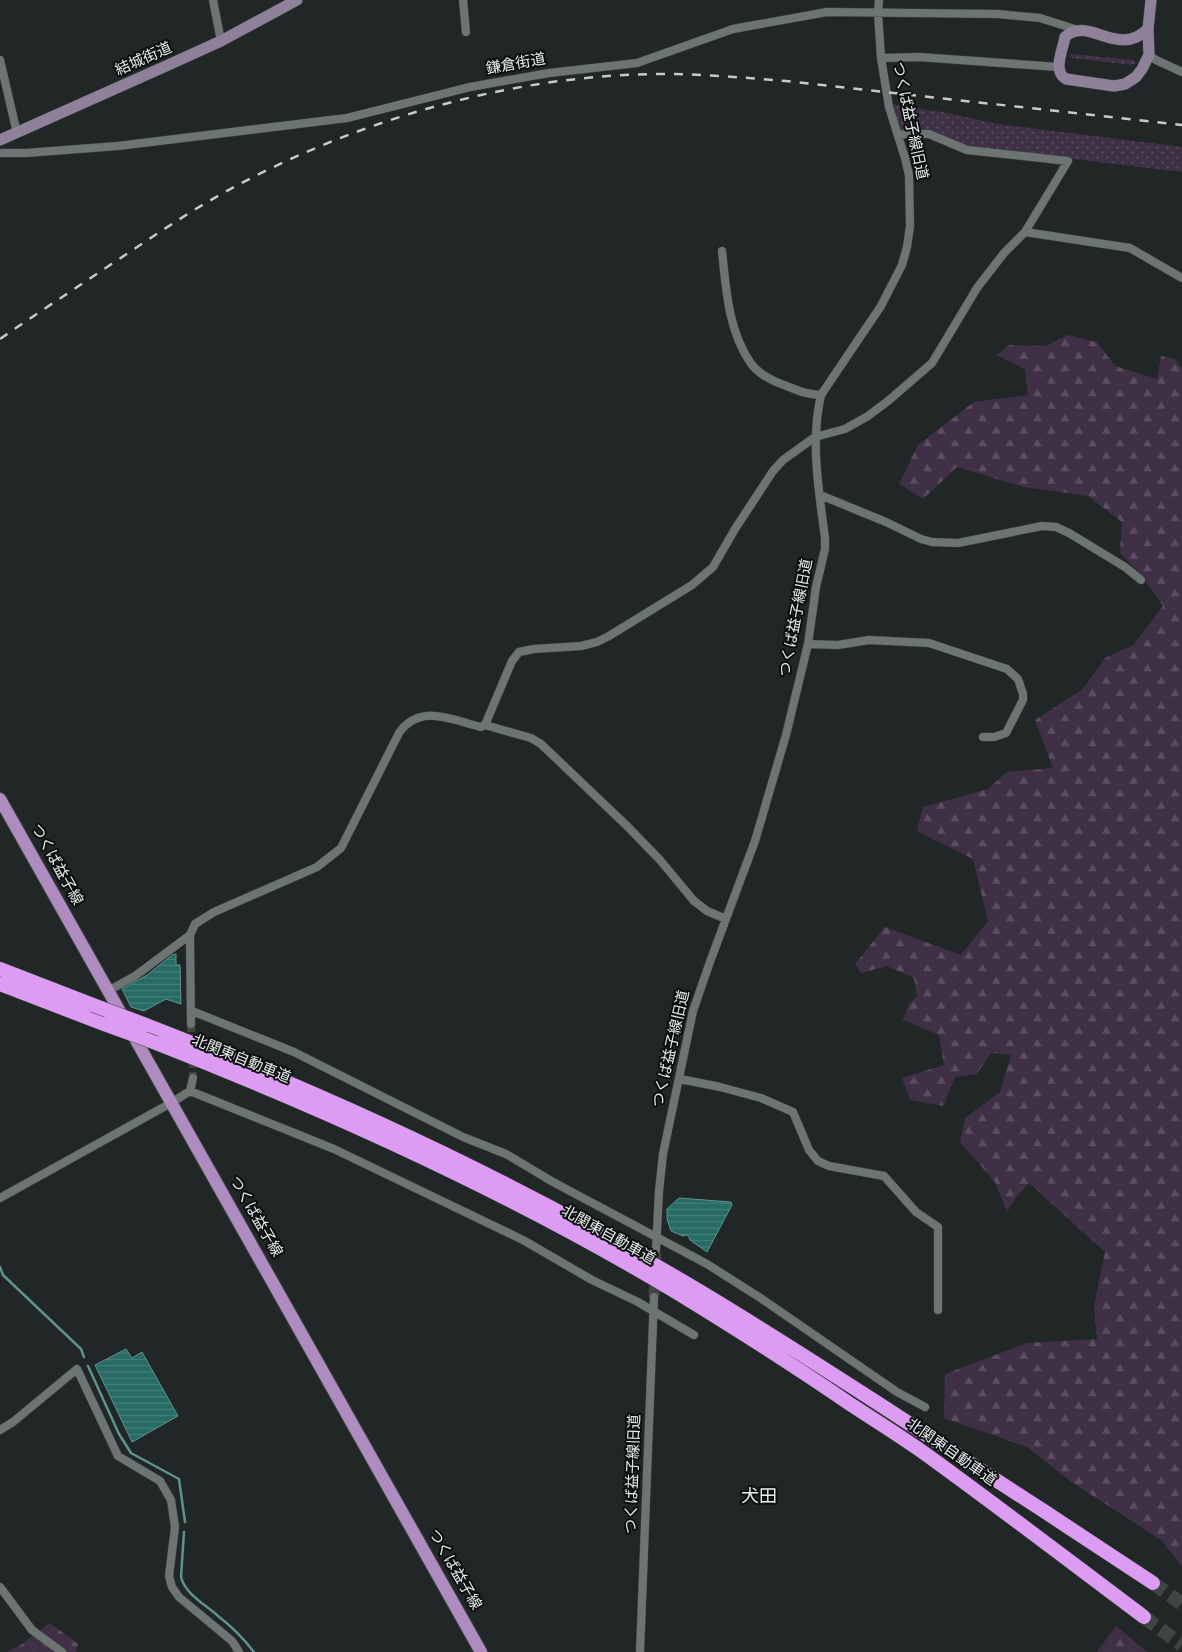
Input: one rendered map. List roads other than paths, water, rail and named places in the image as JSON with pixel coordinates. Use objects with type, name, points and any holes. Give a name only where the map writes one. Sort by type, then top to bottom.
[{"type":"highway","name":"北関東自動車道","points":[[0,969],[232,1058],[389,1128],[508,1185],[595,1231],[762,1329],[1153,1583]]},
{"type":"highway","name":"北関東自動車道","points":[[0,984],[156,1043],[298,1101],[402,1148],[506,1199],[673,1291],[754,1340],[924,1453],[1020,1523],[1144,1618]]},
{"type":"main road","name":"つくば益子線","points":[[0,799],[481,1652]]},
{"type":"street","points":[[213,0],[221,41]]},
{"type":"street","name":"結城街道","points":[[0,140],[221,41],[298,0]]},
{"type":"street","points":[[463,0],[466,32]]},
{"type":"street","name":"つくば益子線旧道","points":[[656,1250],[658,1191],[663,1154],[696,999],[746,870],[758,832],[786,735],[808,644],[816,587],[825,549],[815,437],[817,411],[821,395],[881,306],[902,265],[907,247],[910,226],[909,175],[889,107],[881,58],[879,0]]},
{"type":"street","points":[[1062,25],[1065,37],[1058,67],[1062,77],[1100,85],[1125,84],[1136,77],[1149,55],[1148,29],[1151,0]]},
{"type":"street","name":"鎌倉街道","points":[[0,153],[26,153],[118,146],[348,118],[470,87],[549,73],[637,63],[733,29],[827,12],[998,14],[1040,18],[1079,30]]},
{"type":"street","points":[[1065,37],[1079,30],[1120,40],[1128,40],[1140,37],[1148,29]]},
{"type":"street","points":[[1149,55],[1182,72]]},
{"type":"street","points":[[881,58],[919,57],[1058,67]]},
{"type":"street","points":[[0,60],[17,133]]},
{"type":"street","points":[[485,725],[516,655],[526,650],[581,646],[597,642],[610,636],[692,585],[713,567],[734,529],[773,471],[783,460],[815,437],[845,429],[868,416],[932,363],[977,288],[1004,253],[1025,232],[1068,162],[966,150],[928,134],[898,135]]},
{"type":"street","points":[[1025,232],[1130,248],[1182,278]]},
{"type":"street","points":[[722,251],[728,300],[734,326],[750,362],[765,376],[779,383],[808,395],[821,395]]},
{"type":"street","points":[[820,495],[932,542],[958,543],[1042,526],[1056,527],[1125,567],[1141,580]]},
{"type":"street","points":[[808,644],[838,645],[869,640],[929,642],[1007,669],[1018,679],[1023,700],[1006,733],[994,737],[983,737]]},
{"type":"street","points":[[192,1024],[190,935],[195,924],[214,912],[318,867],[340,848],[404,726],[426,715],[438,716],[481,727],[485,725],[531,738],[541,744],[627,826],[660,860],[694,901],[707,911],[726,919]]},
{"type":"street","points":[[108,991],[135,976],[190,935]]},
{"type":"street","points":[[192,1011],[294,1052],[464,1137],[506,1154],[552,1182],[723,1274],[897,1392],[924,1407]]},
{"type":"street","points":[[0,1198],[171,1103],[190,1091],[193,1078]]},
{"type":"street","points":[[680,1079],[761,1098],[793,1112],[809,1150],[818,1160],[829,1166],[884,1176],[916,1212],[938,1227],[938,1310]]},
{"type":"street","points":[[190,1091],[334,1149],[535,1246],[592,1280],[638,1302],[694,1335]]},
{"type":"street","name":"つくば益子線旧道","points":[[640,1652],[654,1297]]},
{"type":"street","points":[[0,1430],[13,1422],[77,1369],[118,1456],[160,1481],[171,1500],[175,1527],[169,1576],[172,1587],[179,1597],[232,1641],[239,1652]]},
{"type":"street","points":[[0,1587],[32,1630],[62,1652]]},
{"type":"water","points":[[176,954],[176,965],[180,965],[181,1004],[166,999],[144,1011],[131,1007],[122,989],[147,975],[172,955]]},
{"type":"water","points":[[679,1198],[731,1202],[732,1205],[707,1252],[690,1240],[687,1235],[683,1236],[671,1231],[667,1219],[667,1209]]},
{"type":"water","points":[[126,1349],[132,1358],[142,1352],[178,1416],[132,1442],[95,1365]]},
{"type":"waterway","points":[[0,1267],[3,1275],[81,1349],[84,1357]]},
{"type":"waterway","points":[[88,1366],[119,1434],[131,1453],[179,1479],[185,1522]]},
{"type":"waterway","points":[[184,1532],[181,1577],[183,1583],[191,1594],[232,1628],[254,1652]]},
{"type":"tunnel","points":[[191,1024],[193,1078]]},
{"type":"tunnel","points":[[654,1297],[656,1250]]},
{"type":"tunnel","points":[[1153,1583],[1182,1604]]},
{"type":"tunnel","points":[[1144,1617],[1182,1645]]},
{"type":"railway","points":[[0,339],[181,218],[225,192],[276,166],[330,142],[386,122],[442,105],[500,91],[559,81],[617,75],[703,75],[786,81],[1182,125]]},
{"type":"district","name":"犬田","points":[[759,1497]]}]
